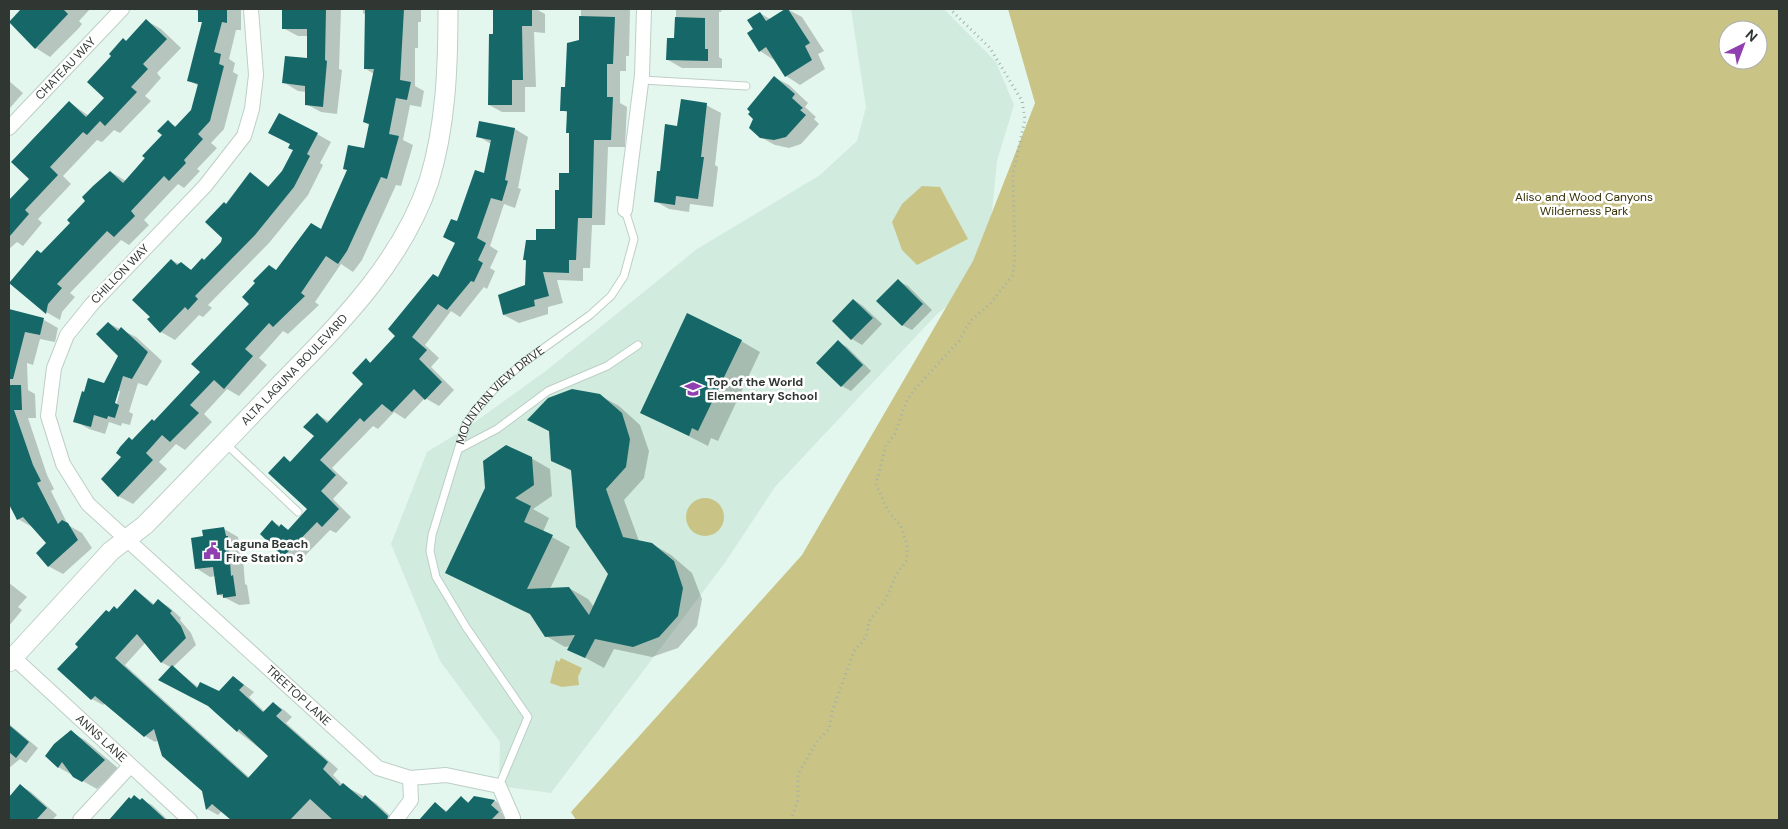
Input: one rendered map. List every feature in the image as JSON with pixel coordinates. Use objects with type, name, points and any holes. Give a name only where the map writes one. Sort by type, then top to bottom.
[{"type":"main road","name":"ALTA LAGUNA BOULEVARD","points":[[11,660],[111,551],[145,526],[345,318],[377,278],[406,232],[428,182],[439,141],[445,93],[448,9]]},
{"type":"street","name":"CHATEAU WAY","points":[[9,128],[122,9]]},
{"type":"street","name":"CHILLON WAY","points":[[127,539],[88,504],[63,464],[48,416],[54,368],[67,335],[92,304],[205,186],[244,136],[252,110],[256,75],[251,9]]},
{"type":"street","name":"MOUNTAIN VIEW DRIVE","points":[[625,210],[642,80],[644,9]]},
{"type":"street","name":"TREETOP LANE","points":[[127,539],[378,768],[410,778],[446,776],[499,786]]},
{"type":"street","name":"ANNS LANE","points":[[11,660],[190,820]]},
{"type":"street","points":[[80,820],[130,766]]},
{"type":"street","points":[[396,820],[411,800],[410,778]]},
{"type":"street","points":[[499,786],[513,818],[512,820]]},
{"type":"lane","points":[[642,80],[746,86]]},
{"type":"lane","name":"MOUNTAIN VIEW DRIVE","points":[[499,786],[528,717],[466,627],[436,577],[430,551],[432,535],[466,424],[474,410],[523,363],[590,316],[611,296],[624,276],[634,239],[625,210]]},
{"type":"lane","points":[[459,449],[497,429],[548,390],[607,366],[638,345]]},
{"type":"lane","points":[[225,442],[298,512]]},
{"type":"path","points":[[794,820],[792,816],[798,800],[798,774],[818,740],[829,729],[833,709],[854,651],[866,637],[870,622],[886,599],[896,575],[907,560],[907,544],[900,526],[888,511],[876,484],[886,445],[895,434],[906,402],[914,390],[959,341],[970,321],[988,305],[1013,275],[1015,253],[1013,174],[1025,119],[1022,101],[990,48],[950,9]]},
{"type":"shaded area","name":"Top of the World Elementary School","points":[[851,9],[944,9],[996,62],[1014,105],[997,161],[991,222],[972,286],[936,315],[775,487],[724,564],[551,793],[499,786],[500,742],[440,661],[391,544],[427,452],[468,427],[547,370],[697,249],[820,175],[857,141],[866,107]]},
{"type":"green space","name":"Aliso and Wood Canyons Wilderness Park","points":[[1008,9],[1779,9],[1779,820],[576,820],[571,812],[802,555],[973,261],[1035,103]]},
{"type":"green space","points":[[922,186],[940,187],[968,239],[917,265],[902,250],[892,222],[902,204]]},
{"type":"green space","points":[[705,498],[719,503],[724,517],[719,531],[705,536],[691,531],[686,517],[691,503]]},
{"type":"green space","points":[[561,658],[582,668],[578,677],[579,685],[562,687],[550,683],[556,660],[559,662]]},
{"type":"building","points":[[21,9],[63,9],[68,14],[35,49],[9,22]]},
{"type":"building","points":[[198,9],[227,9],[227,23],[222,22],[214,52],[221,54],[219,64],[224,66],[210,121],[198,134],[203,139],[184,160],[186,163],[169,181],[164,176],[131,211],[135,216],[114,237],[107,231],[57,284],[62,288],[48,304],[46,314],[9,283],[37,250],[41,253],[70,223],[67,220],[85,201],[82,197],[93,186],[110,171],[123,183],[145,158],[142,156],[162,135],[157,131],[168,120],[175,127],[191,110],[198,84],[187,81],[202,22],[198,22]]},
{"type":"building","points":[[282,9],[326,9],[325,60],[327,61],[323,107],[305,105],[305,86],[282,83],[285,56],[307,58],[307,29],[282,29]]},
{"type":"building","points":[[365,9],[404,9],[400,80],[411,82],[407,100],[396,98],[389,134],[399,136],[387,179],[381,177],[347,251],[338,264],[326,256],[301,293],[305,296],[273,327],[269,323],[245,349],[253,356],[224,389],[214,380],[190,405],[199,413],[170,442],[162,435],[146,453],[153,460],[118,497],[101,479],[121,457],[116,453],[120,447],[129,437],[132,440],[152,419],[154,421],[200,372],[191,364],[249,304],[242,297],[255,283],[253,281],[269,265],[276,270],[311,223],[321,229],[347,170],[343,169],[348,145],[364,148],[369,124],[363,122],[374,69],[364,69]]},
{"type":"building","points":[[493,9],[532,9],[532,26],[522,26],[523,80],[512,80],[512,105],[488,105],[489,34],[493,34]]},
{"type":"building","points":[[788,9],[810,43],[805,46],[812,60],[785,77],[766,47],[759,52],[747,33],[753,29],[747,20],[760,12],[766,21]]},
{"type":"building","points":[[579,16],[615,17],[613,64],[607,64],[607,97],[613,97],[611,140],[594,140],[592,218],[578,218],[576,260],[569,260],[569,273],[543,272],[549,296],[534,300],[535,306],[503,315],[498,295],[525,285],[526,260],[523,260],[526,240],[536,240],[536,229],[555,229],[555,190],[559,190],[559,173],[569,173],[569,133],[566,133],[567,111],[560,111],[561,87],[565,87],[567,43],[579,40]]},
{"type":"building","points":[[675,17],[705,18],[705,49],[708,49],[708,61],[666,60],[667,38],[674,38]]},
{"type":"building","points":[[146,19],[167,39],[143,64],[148,69],[131,87],[137,92],[105,126],[100,121],[87,135],[83,132],[50,167],[58,175],[25,210],[29,214],[9,237],[9,200],[29,179],[11,162],[69,101],[86,117],[104,98],[87,82],[111,56],[109,54],[123,38],[126,41]]},
{"type":"building","points":[[774,76],[795,94],[792,98],[803,108],[800,110],[806,115],[786,137],[774,140],[760,138],[749,128],[753,119],[748,114],[750,112],[747,109]]},
{"type":"building","points":[[681,99],[707,103],[701,157],[704,157],[698,199],[676,196],[675,205],[654,202],[657,171],[660,171],[665,124],[677,126]]},
{"type":"building","points":[[279,113],[318,133],[307,154],[310,156],[294,187],[255,235],[195,296],[198,299],[188,310],[185,307],[160,333],[147,319],[150,317],[132,300],[171,259],[177,265],[181,262],[191,270],[202,258],[204,260],[221,242],[222,238],[205,222],[224,202],[226,204],[250,172],[268,187],[282,171],[293,150],[288,148],[290,144],[268,133]]},
{"type":"building","points":[[479,121],[515,128],[505,180],[508,181],[502,201],[491,198],[477,238],[486,243],[478,260],[483,263],[474,282],[471,281],[447,310],[438,304],[412,337],[427,350],[419,359],[442,382],[425,400],[414,389],[392,412],[382,404],[364,422],[360,418],[320,460],[336,475],[321,491],[339,509],[322,527],[317,522],[283,557],[260,534],[272,520],[279,527],[281,524],[288,530],[307,509],[268,473],[284,456],[290,462],[314,436],[303,427],[317,413],[327,423],[363,384],[352,373],[366,358],[370,363],[395,336],[388,329],[433,274],[438,277],[455,243],[443,237],[451,219],[457,221],[475,170],[484,173],[491,140],[476,137]]},
{"type":"building","points":[[898,279],[923,304],[902,326],[876,301]]},
{"type":"building","points":[[853,299],[873,318],[851,340],[832,321]]},
{"type":"building","points":[[9,309],[44,318],[40,335],[25,332],[13,379],[9,379]]},
{"type":"building","points":[[687,313],[742,340],[698,431],[692,428],[689,436],[640,413]]},
{"type":"building","points":[[108,322],[118,331],[121,327],[148,352],[132,379],[123,376],[115,403],[119,405],[115,418],[108,416],[107,419],[94,415],[91,427],[73,422],[88,378],[104,383],[118,356],[96,334]]},
{"type":"building","points":[[838,340],[863,365],[841,387],[816,363]]},
{"type":"building","points":[[9,385],[21,385],[22,410],[14,410],[33,465],[41,481],[37,483],[58,524],[62,520],[68,523],[78,540],[48,567],[36,553],[46,543],[23,517],[17,520],[9,504]]},
{"type":"building","points":[[572,389],[600,394],[622,413],[630,439],[626,467],[606,489],[623,537],[652,543],[674,561],[683,588],[678,616],[659,637],[633,647],[595,639],[585,658],[567,650],[575,635],[545,637],[530,614],[445,573],[485,488],[483,461],[506,445],[532,457],[534,485],[515,498],[531,506],[524,522],[553,535],[527,589],[569,587],[589,615],[608,574],[576,527],[571,470],[551,461],[549,431],[527,420],[548,398]]},
{"type":"building","points":[[224,527],[226,536],[228,536],[231,576],[233,575],[236,596],[223,598],[223,594],[217,595],[213,567],[195,569],[191,538],[203,536],[202,530]]},
{"type":"building","points":[[135,589],[153,605],[158,599],[172,611],[170,613],[181,626],[186,638],[161,663],[137,634],[115,658],[248,778],[268,756],[239,729],[237,732],[208,706],[158,680],[172,665],[197,688],[200,682],[219,691],[233,676],[244,685],[239,690],[263,712],[273,702],[282,710],[276,716],[328,762],[323,769],[340,786],[343,783],[362,799],[365,795],[388,816],[387,820],[333,820],[310,799],[290,820],[231,820],[212,804],[206,810],[202,791],[162,756],[154,729],[144,737],[95,696],[91,700],[57,669],[78,647],[75,644],[106,610],[109,612],[114,606],[117,609]]},
{"type":"building","points":[[9,725],[29,742],[16,758],[9,752]]},
{"type":"building","points":[[71,730],[105,760],[82,782],[73,777],[62,762],[58,768],[45,756],[54,744]]},
{"type":"building","points":[[20,784],[47,808],[36,820],[9,820],[9,797]]},
{"type":"building","points":[[134,795],[140,800],[142,798],[166,820],[109,820],[129,797],[131,799]]},
{"type":"building","points":[[461,796],[468,803],[474,796],[495,800],[491,805],[499,812],[491,820],[419,820],[435,802],[446,812]]},
{"type":"place","name":"Top of the World Elementary School","points":[[693,389]]},
{"type":"place","name":"Laguna Beach Fire Station 3","points":[[212,551]]}]
